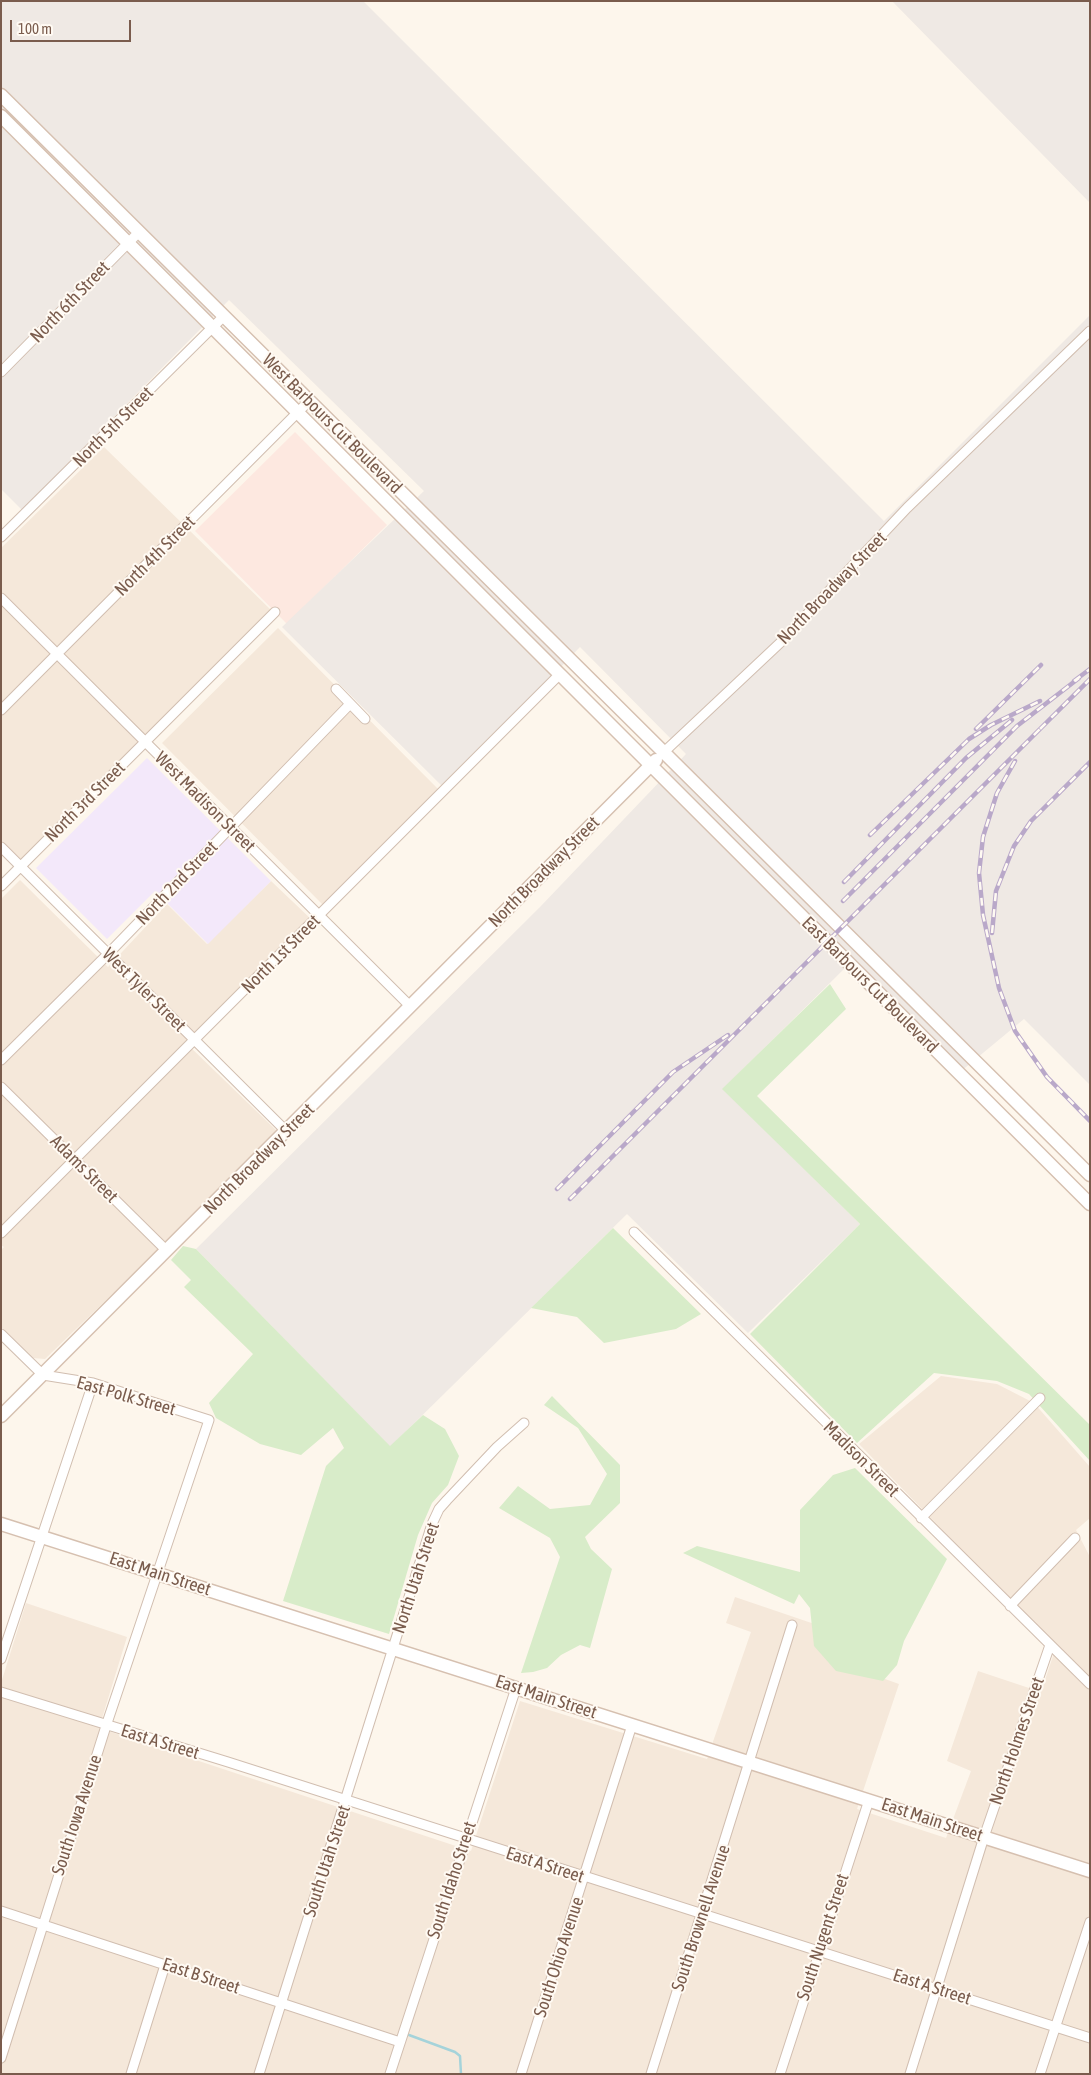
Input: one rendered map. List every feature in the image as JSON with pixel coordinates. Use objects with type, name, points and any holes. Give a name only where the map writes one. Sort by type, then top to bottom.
[{"type":"street","name":"West Barbours Cut Boulevard","points":[[1,95],[664,752]]},
{"type":"street","name":"West Barbours Cut Boulevard","points":[[1,116],[651,765]]},
{"type":"street","name":"North 6th Street","points":[[1,372],[139,232]]},
{"type":"street","name":"North 5th Street","points":[[1,537],[224,316]]},
{"type":"street","name":"North Broadway Street","points":[[1,1416],[287,1132],[664,752],[781,642],[831,592],[907,508],[1090,331]]},
{"type":"street","name":"North 4th Street","points":[[1,710],[309,401]]},
{"type":"street","points":[[387,502],[399,491]]},
{"type":"street","points":[[443,558],[456,547]]},
{"type":"street","name":"West Madison Street","points":[[1,598],[410,1006]]},
{"type":"street","name":"North 3rd Street","points":[[1,886],[275,612]]},
{"type":"street","name":"North 1st Street","points":[[1,1233],[560,674]]},
{"type":"street","points":[[336,689],[365,718]]},
{"type":"street","name":"North 2nd Street","points":[[1,1060],[108,954],[350,704]]},
{"type":"street","name":"East Barbours Cut Boulevard","points":[[664,752],[1090,1175]]},
{"type":"street","name":"East Barbours Cut Boulevard","points":[[651,765],[1090,1204]]},
{"type":"street","name":"West Tyler Street","points":[[1,847],[287,1132]]},
{"type":"street","points":[[799,913],[813,899]]},
{"type":"street","points":[[938,1053],[953,1038]]},
{"type":"street","name":"Adams Street","points":[[1,1087],[167,1250]]},
{"type":"street","name":"Madison Street","points":[[634,1232],[1090,1684]]},
{"type":"street","points":[[1,1334],[43,1375]]},
{"type":"street","name":"East Polk Street","points":[[43,1375],[93,1383],[209,1420]]},
{"type":"street","points":[[1,1659],[93,1383]]},
{"type":"street","points":[[921,1518],[1040,1398]]},
{"type":"street","name":"South Iowa Avenue","points":[[1,2058],[106,1726],[209,1420]]},
{"type":"street","name":"North Utah Street","points":[[393,1648],[439,1509],[497,1447],[524,1423]]},
{"type":"street","name":"East Main Street","points":[[1,1524],[1090,1871]]},
{"type":"street","points":[[1010,1606],[1075,1538]]},
{"type":"street","name":"South Brownell Avenue","points":[[651,2074],[751,1763],[792,1626]]},
{"type":"street","name":"North Holmes Street","points":[[910,2074],[984,1837],[1050,1645]]},
{"type":"street","name":"South Utah Street","points":[[259,2074],[393,1648]]},
{"type":"street","name":"South Idaho Street","points":[[390,2074],[516,1688]]},
{"type":"street","name":"East A Street","points":[[1,1692],[106,1726],[228,1762],[346,1802],[1090,2038]]},
{"type":"street","name":"South Ohio Avenue","points":[[521,2074],[632,1725]]},
{"type":"street","name":"South Nugent Street","points":[[780,2074],[868,1800]]},
{"type":"street","name":"East B Street","points":[[1,1911],[400,2042]]},
{"type":"street","points":[[1040,2074],[1090,1922]]},
{"type":"street","points":[[131,2074],[165,1965]]},
{"type":"shaded area","points":[[1,1],[363,1],[884,521],[1090,315],[1090,1085],[1024,1019],[954,1077],[845,968],[723,1089],[860,1224],[748,1333],[627,1214],[390,1447],[196,1249],[540,907],[686,754],[580,647],[444,788],[282,627],[424,491],[229,300],[22,510],[1,489]]},
{"type":"shaded area","points":[[892,1],[1090,1],[1090,203]]},
{"type":"shaded area","points":[[295,432],[387,525],[287,624],[195,531]]},
{"type":"shaded area","points":[[104,447],[271,610],[20,864],[1,845],[1,548]]},
{"type":"shaded area","points":[[278,628],[440,791],[324,906],[162,743]]},
{"type":"shaded area","points":[[147,758],[271,881],[208,944],[155,891],[107,939],[36,868]]},
{"type":"shaded area","points":[[20,880],[108,967],[167,904],[207,944],[271,881],[312,920],[187,1044],[279,1133],[45,1359],[33,1358],[1,1327],[1,1250],[4,1247],[1,1245],[1,899]]},
{"type":"shaded area","points":[[941,1376],[997,1384],[1034,1403],[1090,1467],[1090,1518],[1076,1530],[1090,1557],[1090,2074],[1,2074],[1,1683],[26,1603],[127,1637],[99,1728],[471,1851],[520,1701],[707,1759],[751,1632],[726,1623],[735,1597],[838,1632],[829,1659],[899,1684],[857,1809],[946,1838],[971,1771],[947,1761],[978,1671],[1041,1692],[1056,1647],[859,1444]]},
{"type":"green space","points":[[830,984],[846,1009],[757,1096],[1090,1425],[1090,1461],[1029,1394],[997,1381],[934,1373],[857,1443],[750,1334],[860,1224],[722,1089]]},
{"type":"green space","points":[[613,1228],[701,1314],[676,1329],[604,1343],[577,1317],[531,1308]]},
{"type":"green space","points":[[183,1246],[196,1249],[390,1446],[423,1415],[445,1429],[459,1456],[448,1485],[432,1503],[418,1535],[389,1634],[283,1601],[326,1466],[344,1448],[333,1428],[301,1455],[260,1444],[216,1418],[209,1403],[253,1354],[184,1287],[191,1280],[171,1260]]},
{"type":"green space","points":[[552,1396],[620,1465],[620,1503],[585,1537],[591,1549],[612,1569],[590,1648],[580,1645],[561,1655],[547,1668],[521,1673],[560,1557],[550,1538],[499,1508],[518,1486],[550,1509],[590,1505],[607,1474],[578,1428],[544,1405]]},
{"type":"green space","points":[[855,1468],[947,1559],[904,1641],[897,1665],[883,1681],[836,1671],[814,1646],[810,1608],[799,1594],[794,1604],[683,1553],[697,1546],[800,1572],[800,1510],[833,1475]]},
{"type":"waterway","points":[[409,2035],[455,2052],[460,2056],[461,2074]]},
{"type":"railway","points":[[976,729],[1041,665]]},
{"type":"railway","points":[[1074,681],[1090,669]]},
{"type":"railway","points":[[843,901],[1017,726],[1079,678]]},
{"type":"railway","points":[[1040,729],[1090,679]]},
{"type":"railway","points":[[870,835],[969,739],[991,725],[1040,701]]},
{"type":"railway","points":[[844,882],[966,758],[1012,720]]},
{"type":"railway","points":[[570,1199],[1044,725]]},
{"type":"railway","points":[[1015,761],[997,793],[983,837],[979,873],[983,915],[999,988],[1015,1031],[1047,1077],[1090,1121]]},
{"type":"railway","points":[[992,933],[996,891],[1014,846],[1031,821],[1090,762]]},
{"type":"railway","points":[[557,1189],[673,1072],[728,1035]]}]
